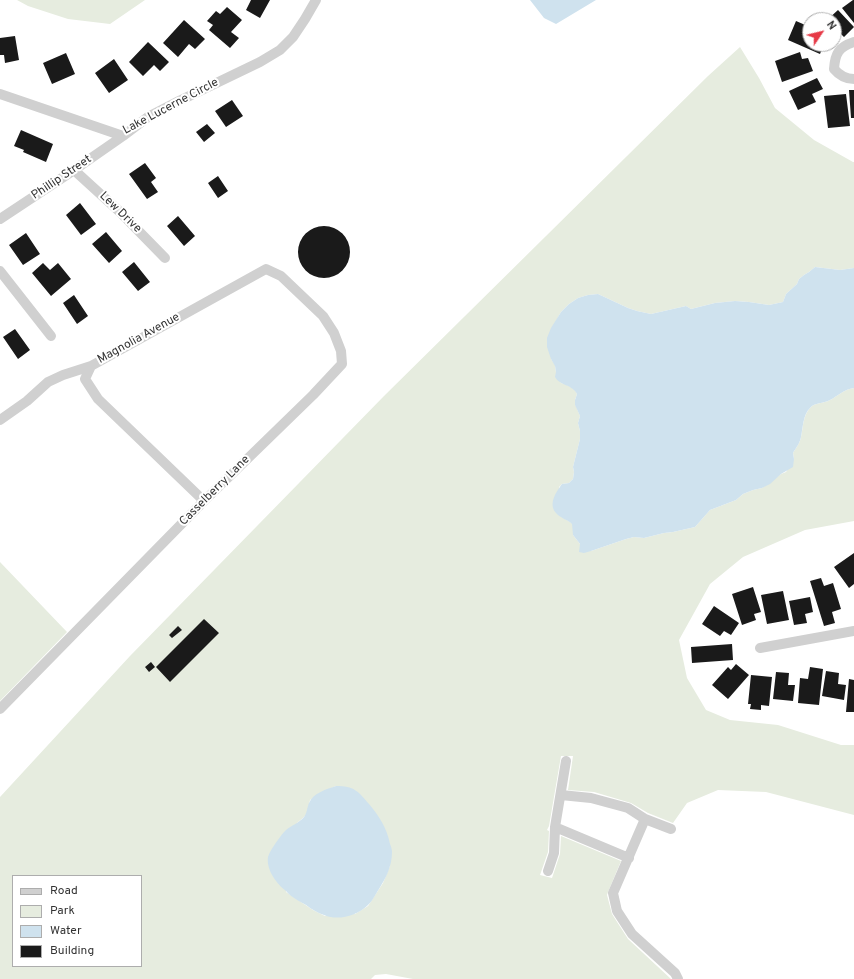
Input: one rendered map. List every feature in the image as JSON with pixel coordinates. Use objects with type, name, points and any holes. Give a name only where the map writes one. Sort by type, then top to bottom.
[{"type":"street","name":"Lake Lucerne Circle","points":[[0,94],[123,136],[148,117],[260,62],[280,50],[293,37],[316,0]]},
{"type":"street","points":[[854,42],[848,44],[838,52],[834,59],[834,69],[840,76],[850,79],[854,78]]},
{"type":"street","name":"Phillip Street","points":[[0,219],[123,136]]},
{"type":"street","name":"Lew Drive","points":[[74,170],[120,212],[165,258]]},
{"type":"street","name":"Magnolia Avenue","points":[[204,501],[98,399],[85,379],[91,366],[266,269]]},
{"type":"street","name":"Casselberry Lane","points":[[0,709],[204,501],[313,395],[342,364],[341,351],[334,333],[323,316],[281,276],[266,269]]},
{"type":"street","points":[[0,271],[51,336]]},
{"type":"street","points":[[0,420],[27,401],[48,382],[91,366]]},
{"type":"street","points":[[760,648],[854,631]]},
{"type":"street","points":[[548,871],[554,853],[555,827],[566,761]]},
{"type":"street","points":[[561,795],[591,798],[628,808],[645,818],[671,829]]},
{"type":"street","points":[[645,818],[613,893],[617,911],[632,934],[674,973],[678,979]]},
{"type":"street","points":[[555,827],[629,858]]},
{"type":"green space","points":[[17,0],[145,0],[110,24],[68,19],[28,6]]},
{"type":"green space","points":[[740,47],[775,108],[814,140],[854,162],[854,268],[840,270],[815,267],[799,279],[797,284],[786,294],[783,302],[769,305],[735,301],[715,303],[691,309],[686,306],[651,314],[628,308],[598,294],[578,298],[569,304],[561,312],[557,319],[551,359],[555,365],[556,372],[561,383],[572,388],[576,392],[575,404],[580,416],[578,423],[580,439],[573,467],[573,479],[569,483],[562,484],[559,487],[562,517],[573,524],[573,535],[580,544],[591,551],[634,537],[644,538],[695,527],[710,510],[736,500],[743,494],[762,488],[786,472],[794,459],[793,453],[800,441],[805,418],[810,408],[854,388],[854,521],[805,530],[743,557],[710,584],[679,640],[687,678],[706,710],[730,720],[778,725],[841,745],[854,745],[854,815],[766,792],[718,790],[687,803],[673,823],[648,813],[631,803],[594,792],[568,790],[573,756],[561,756],[549,826],[547,830],[549,831],[548,852],[540,875],[552,878],[560,854],[561,836],[621,861],[607,895],[612,914],[628,939],[671,979],[413,979],[386,974],[375,975],[371,979],[0,979],[0,797],[130,656],[384,396],[708,76]],"holes":[[[336,786],[390,866],[383,883],[368,906],[355,914],[325,916],[286,892],[297,823],[307,813],[310,800],[320,793]]]},
{"type":"green space","points":[[0,562],[67,632],[0,701]]},
{"type":"water","points":[[530,0],[596,0],[556,24],[544,18]]},
{"type":"water","points":[[815,267],[840,270],[854,268],[854,388],[844,391],[827,401],[812,406],[808,411],[798,445],[793,453],[793,467],[781,474],[770,484],[743,494],[736,500],[710,510],[695,527],[644,538],[634,537],[584,553],[579,552],[580,544],[573,535],[572,524],[558,515],[553,506],[555,494],[562,484],[569,483],[573,479],[573,467],[580,439],[578,423],[580,416],[575,405],[577,394],[572,388],[560,382],[555,377],[555,366],[547,347],[547,338],[551,328],[561,312],[578,298],[598,294],[628,308],[651,314],[686,306],[691,309],[715,303],[735,301],[769,305],[783,302],[786,294],[797,284],[799,279]]},
{"type":"water","points":[[336,786],[347,787],[355,790],[369,804],[385,827],[392,852],[388,872],[382,885],[367,906],[363,910],[352,915],[335,918],[317,912],[295,899],[279,885],[270,872],[268,857],[281,835],[304,817],[311,800],[321,792]]},
{"type":"building","points":[[251,0],[270,0],[260,18],[246,10]]},
{"type":"building","points":[[854,0],[854,23],[842,8]]},
{"type":"building","points":[[227,7],[242,20],[231,32],[239,38],[230,48],[209,30],[213,25],[207,21],[216,11],[220,14]]},
{"type":"building","points":[[842,14],[854,27],[844,37],[842,35]]},
{"type":"building","points":[[184,20],[205,39],[195,49],[189,44],[178,57],[163,43]]},
{"type":"building","points":[[796,21],[802,24],[802,46],[788,40]]},
{"type":"building","points":[[15,36],[19,60],[5,63],[4,55],[0,55],[0,38]]},
{"type":"building","points":[[148,42],[169,62],[160,71],[154,65],[143,76],[129,62]]},
{"type":"building","points":[[800,52],[802,59],[808,58],[813,71],[782,82],[775,61]]},
{"type":"building","points":[[66,53],[75,74],[52,84],[43,63]]},
{"type":"building","points":[[114,59],[128,80],[109,93],[95,73]]},
{"type":"building","points":[[817,78],[823,89],[812,94],[816,102],[798,110],[789,91]]},
{"type":"building","points":[[849,90],[854,90],[854,118],[851,118]]},
{"type":"building","points":[[846,94],[850,126],[828,128],[824,96]]},
{"type":"building","points":[[232,100],[243,116],[226,127],[215,111]]},
{"type":"building","points":[[207,124],[215,133],[204,142],[196,132]]},
{"type":"building","points":[[21,130],[53,144],[46,162],[23,152],[24,150],[14,146]]},
{"type":"building","points":[[145,163],[156,178],[151,182],[158,192],[147,199],[129,174]]},
{"type":"building","points":[[218,176],[228,191],[218,198],[208,183]]},
{"type":"building","points":[[80,203],[96,224],[81,235],[66,215]]},
{"type":"building","points":[[178,216],[195,236],[184,246],[167,226]]},
{"type":"building","points":[[319,226],[329,226],[343,233],[350,247],[350,257],[343,271],[329,278],[319,278],[309,274],[302,267],[298,257],[298,247],[302,237],[309,230]]},
{"type":"building","points":[[106,232],[122,251],[109,263],[92,244]]},
{"type":"building","points":[[26,233],[40,254],[23,265],[9,245]]},
{"type":"building","points":[[134,262],[150,282],[138,291],[122,272]]},
{"type":"building","points":[[43,263],[50,270],[58,263],[71,279],[51,296],[32,273]]},
{"type":"building","points":[[74,295],[88,316],[77,324],[63,303]]},
{"type":"building","points":[[15,329],[30,350],[18,359],[3,337]]},
{"type":"building","points":[[854,553],[854,584],[849,588],[834,567]]},
{"type":"building","points":[[821,578],[824,586],[833,583],[841,609],[832,612],[835,623],[824,626],[810,581]]},
{"type":"building","points":[[753,587],[761,612],[754,614],[756,620],[742,625],[732,594]]},
{"type":"building","points":[[783,591],[789,620],[767,624],[761,595]]},
{"type":"building","points":[[810,597],[813,612],[805,614],[807,623],[794,625],[789,601]]},
{"type":"building","points":[[714,606],[739,623],[731,635],[724,631],[720,636],[702,624]]},
{"type":"building","points":[[204,619],[219,633],[170,682],[156,667]]},
{"type":"building","points":[[178,626],[182,630],[172,638],[169,635]]},
{"type":"building","points":[[732,644],[733,660],[692,663],[691,647]]},
{"type":"building","points":[[151,662],[155,667],[149,672],[145,667]]},
{"type":"building","points":[[736,664],[749,675],[728,699],[712,685],[728,667],[731,670]]},
{"type":"building","points":[[810,667],[823,669],[819,705],[798,703],[800,678],[808,679]]},
{"type":"building","points":[[826,671],[839,673],[838,684],[846,685],[844,700],[822,696]]},
{"type":"building","points":[[776,672],[789,673],[788,685],[795,685],[793,701],[773,699]]},
{"type":"building","points":[[751,675],[772,677],[769,706],[761,705],[761,710],[750,709],[751,704],[748,704]]},
{"type":"building","points":[[849,679],[854,680],[854,712],[846,712]]}]
